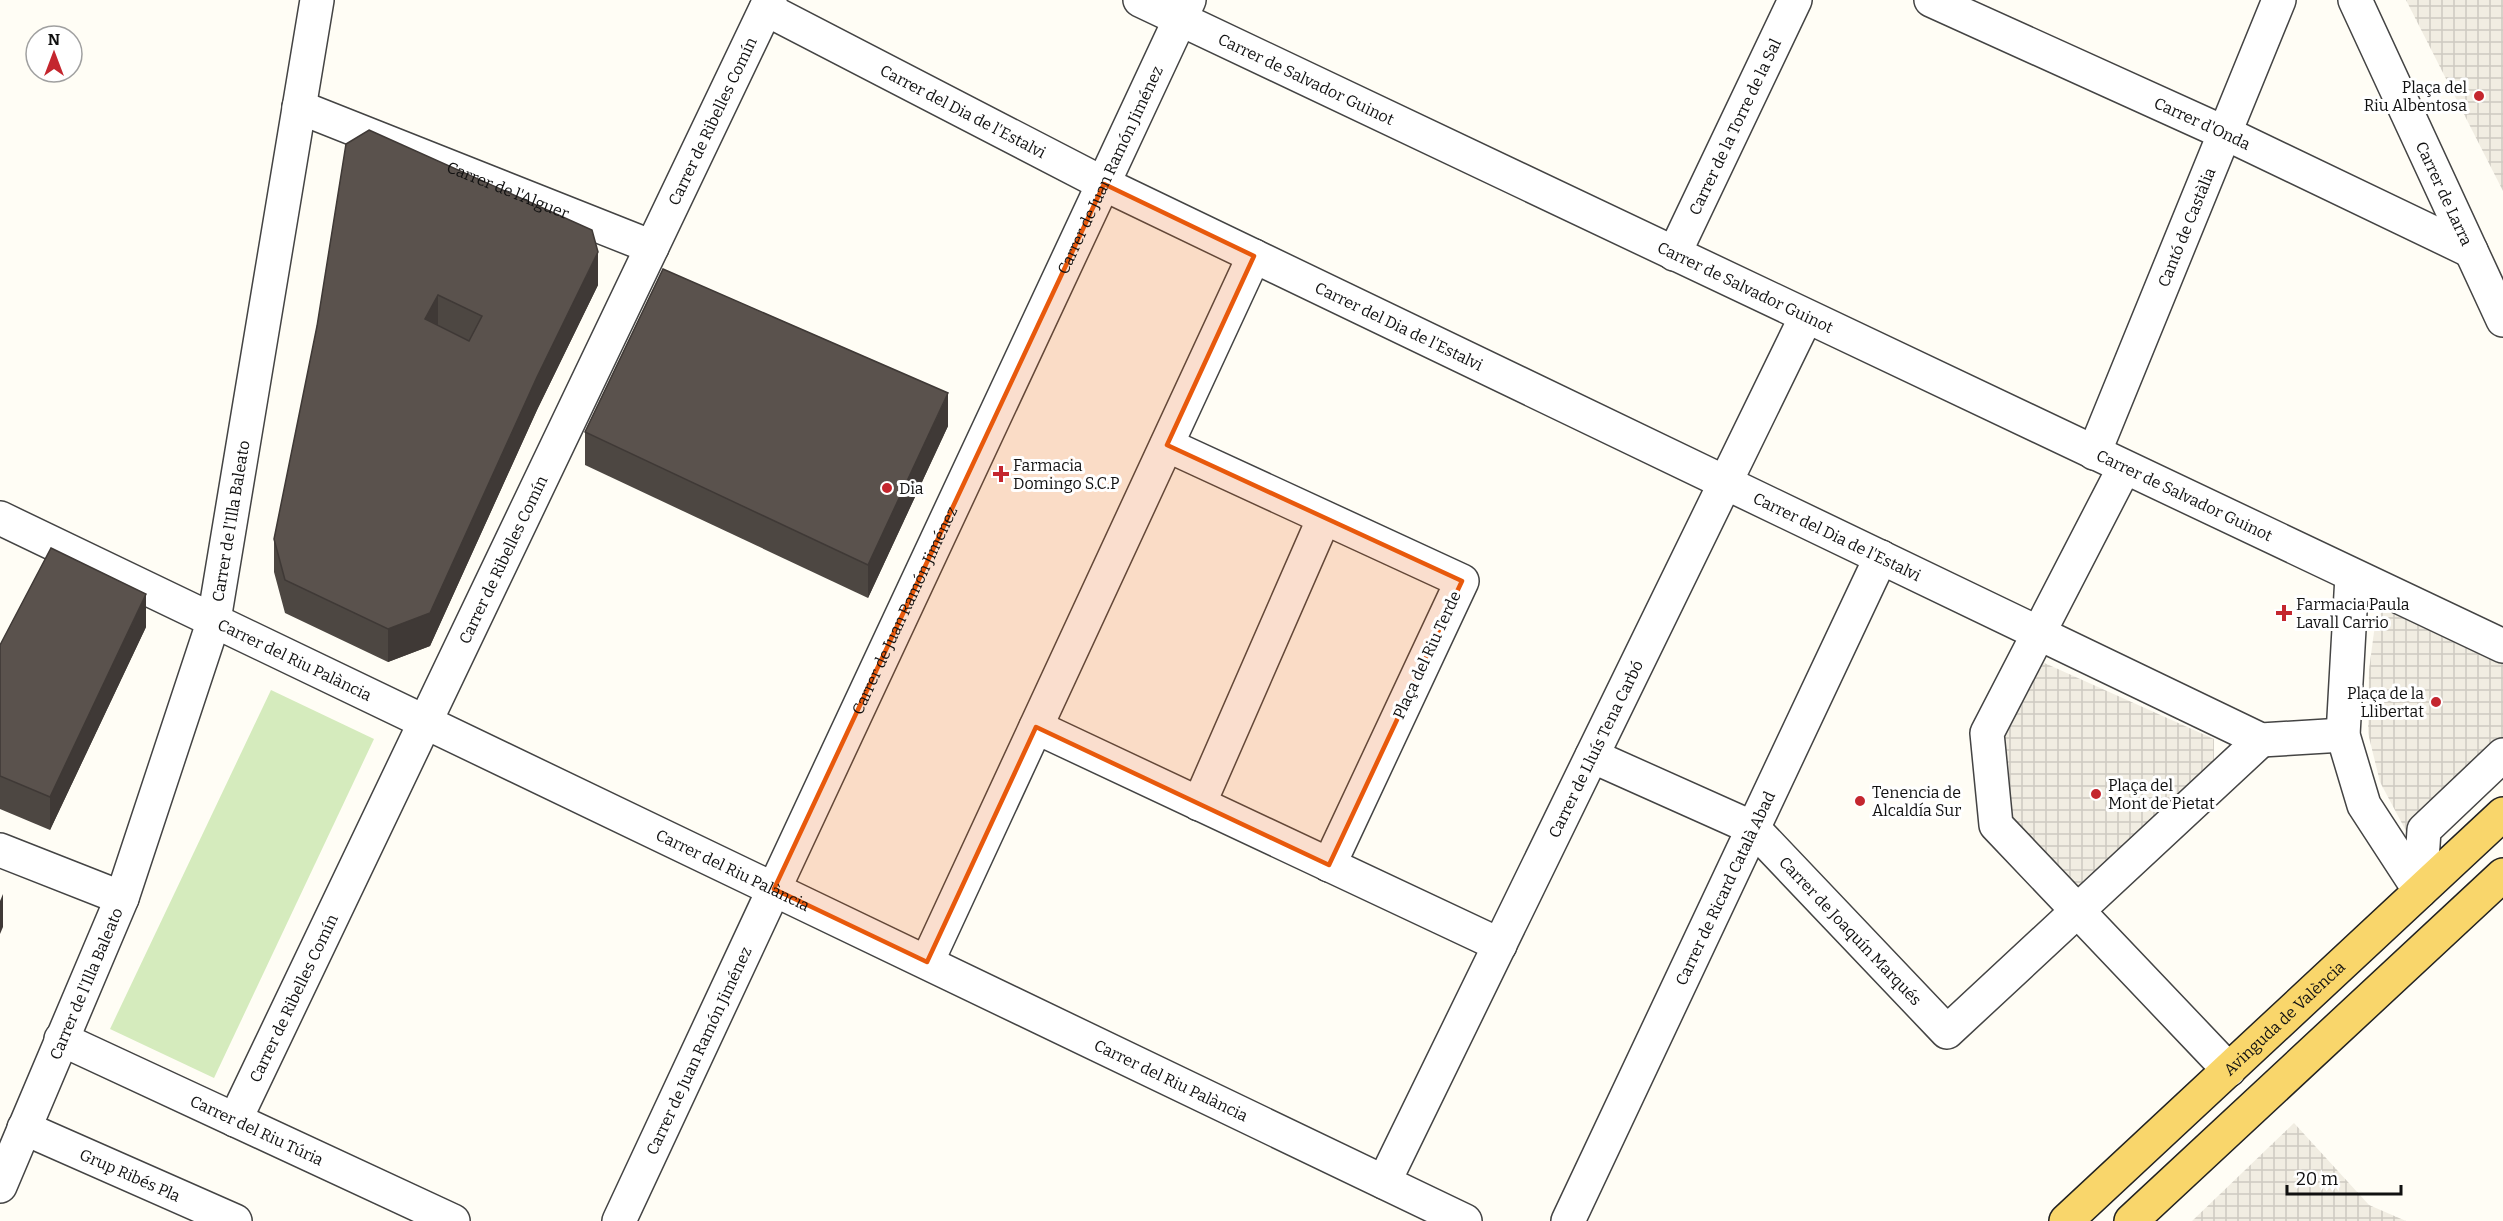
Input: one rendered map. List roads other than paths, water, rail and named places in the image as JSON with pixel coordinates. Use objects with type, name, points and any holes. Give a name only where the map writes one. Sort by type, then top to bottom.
[{"type":"main road","name":"Avinguda de València","points":[[2066,1221],[2503,814]]},
{"type":"main road","points":[[2131,1221],[2503,875]]},
{"type":"street","name":"Carrer de l'Illa Baleato","points":[[0,1186],[122,898],[214,620],[317,0]]},
{"type":"street","name":"Carrer de Salvador Guinot","points":[[1140,0],[1185,10],[1674,254],[2352,576]]},
{"type":"street","name":"Carrer de la Torre de la Sal","points":[[1674,254],[1795,0]]},
{"type":"street","name":"Carrer d'Onda","points":[[1931,0],[2227,134],[2471,251]]},
{"type":"street","name":"Cantó de Castàlia","points":[[2094,453],[2227,134],[2279,0]]},
{"type":"street","name":"Carrer de Larra","points":[[2355,0],[2471,251],[2502,309]]},
{"type":"street","name":"Carrer del Dia de l'Estalvi","points":[[768,4],[1104,184],[2039,633]]},
{"type":"street","name":"Carrer de Ribelles Comín","points":[[235,1120],[768,4]]},
{"type":"street","name":"Carrer de Juan Ramón Jiménez","points":[[619,1221],[1185,10]]},
{"type":"street","name":"Carrer de l'Alguer","points":[[298,107],[651,247]]},
{"type":"street","points":[[927,962],[1254,256]]},
{"type":"street","name":"Carrer de Lluís Tena Carbó","points":[[1384,1182],[1806,317]]},
{"type":"street","name":"Plaça del Riu Terde","points":[[1167,445],[1462,581],[1329,865]]},
{"type":"street","points":[[2124,468],[1987,734],[1996,825],[2229,1070]]},
{"type":"street","name":"Carrer del Riu Palància","points":[[0,518],[1465,1221]]},
{"type":"street","points":[[1199,804],[1324,518]]},
{"type":"street","name":"Carrer de Ricard Català Abad","points":[[1568,1221],[1881,557]]},
{"type":"street","points":[[2420,891],[2364,805],[2343,735],[2352,576],[2503,646]]},
{"type":"street","points":[[2039,633],[2261,740],[2343,735]]},
{"type":"street","points":[[1036,727],[1500,945]]},
{"type":"street","points":[[2078,910],[2261,740]]},
{"type":"street","points":[[2420,891],[2424,830],[2503,755]]},
{"type":"street","name":"Carrer de Joaquín Marqués","points":[[1592,756],[1753,828],[1947,1032],[2078,910]]},
{"type":"street","points":[[0,850],[122,898]]},
{"type":"street","name":"Carrer del Riu Túria","points":[[61,1039],[453,1221]]},
{"type":"street","name":"Grup Ribés Pla","points":[[24,1128],[235,1221]]},
{"type":"place","name":"Plaça del Riu Albentosa","points":[[2479,96]]},
{"type":"place","name":"Farmacia Domingo S.C.P","points":[[1001,474]]},
{"type":"place","name":"Dia","points":[[887,488]]},
{"type":"place","name":"Farmacia Paula Lavall Carrio","points":[[2284,613]]},
{"type":"place","name":"Plaça de la Llibertat","points":[[2436,702]]},
{"type":"place","name":"Plaça del Mont de Pietat","points":[[2096,794]]},
{"type":"place","name":"Tenencia de Alcaldía Sur","points":[[1860,801]]}]
